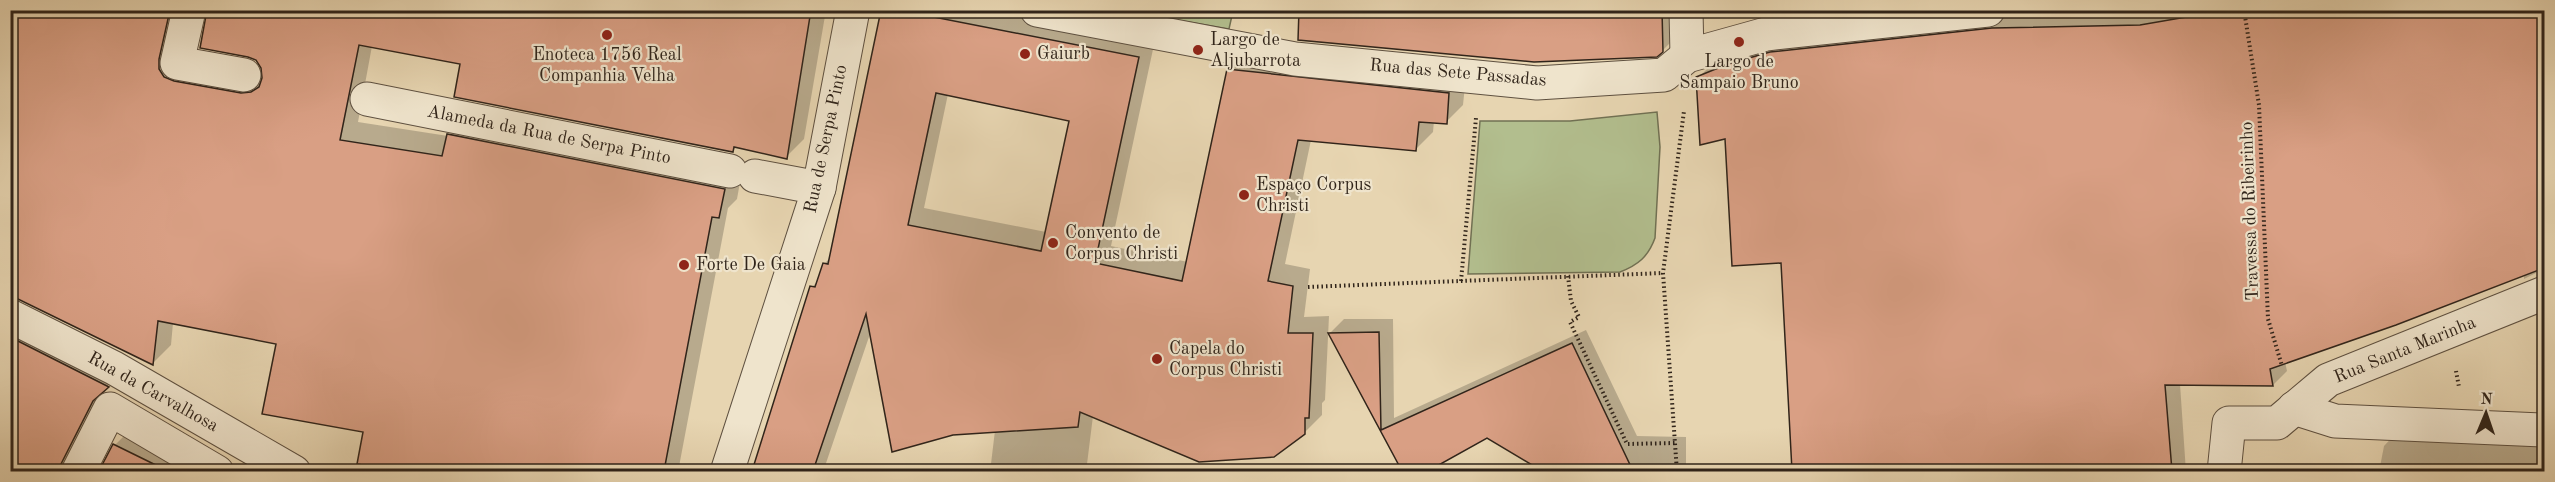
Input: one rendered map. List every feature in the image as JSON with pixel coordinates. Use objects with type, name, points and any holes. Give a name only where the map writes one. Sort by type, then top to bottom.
[{"type":"street","points":[[189,10],[177,63],[244,75]]},
{"type":"street","name":"Rua de Serpa Pinto","points":[[727,471],[819,188],[853,10]]},
{"type":"street","name":"Rua das Sete Passadas","points":[[1037,10],[1294,59],[1537,82],[1664,75],[1687,56]]},
{"type":"street","points":[[1686,10],[1687,56],[1766,34],[1988,10]]},
{"type":"street","name":"Alameda da Rua de Serpa Pinto","points":[[367,99],[819,188]]},
{"type":"street","name":"Rua Santa Marinha","points":[[2285,416],[2328,380],[2544,293]]},
{"type":"street","name":"Rua da Carvalhosa","points":[[10,316],[114,368],[294,471]]},
{"type":"street","points":[[78,471],[110,409],[217,471]]},
{"type":"street","points":[[2224,471],[2229,423],[2285,416],[2335,421],[2544,430]]},
{"type":"path","name":"Travessa do Ribeirinho","points":[[2244,10],[2259,105],[2268,319],[2285,416]]},
{"type":"path","points":[[1677,471],[1662,273],[1685,99],[1687,56]]},
{"type":"path","points":[[1461,281],[1476,109]]},
{"type":"path","points":[[1308,287],[1662,273]]},
{"type":"path","points":[[1568,276],[1571,301],[1579,317],[1570,322],[1627,444],[1676,443]]},
{"type":"green space","points":[[1155,11],[1233,11],[1229,29],[1154,16]]},
{"type":"green space","points":[[1657,112],[1660,147],[1655,238],[1642,259],[1620,272],[1468,274],[1480,121],[1570,121]]},
{"type":"building","points":[[10,10],[170,10],[159,59],[159,69],[164,77],[174,81],[241,93],[251,92],[259,87],[262,78],[261,68],[256,60],[248,57],[200,48],[207,10],[811,10],[787,159],[734,147],[733,152],[454,97],[460,64],[359,45],[340,140],[442,156],[447,134],[725,189],[719,218],[712,217],[664,471],[398,471],[357,464],[363,432],[262,414],[276,344],[158,321],[153,365],[18,299],[10,298]]},
{"type":"building","name":"Convento de Corpus Christi","points":[[881,10],[898,10],[1139,57],[1095,263],[1182,281],[1227,69],[1449,93],[1447,124],[1419,122],[1416,151],[1298,140],[1268,281],[1293,286],[1288,333],[1313,333],[1309,418],[1305,418],[1305,434],[1274,457],[1199,462],[1080,412],[1078,427],[953,435],[892,452],[866,314],[813,471],[752,471],[810,286],[815,287],[823,263],[828,264]],"holes":[[[936,93],[1069,121],[1041,251],[908,225]]]},
{"type":"building","points":[[1299,10],[1662,10],[1663,52],[1657,57],[1534,62],[1298,40]]},
{"type":"building","points":[[2227,10],[2544,10],[2544,268],[2396,325],[2270,369],[2273,386],[2165,385],[2172,471],[1792,471],[1781,263],[1732,266],[1725,139],[1700,145],[1696,77],[1728,64],[1770,52],[1992,28],[2140,25]]},
{"type":"building","points":[[1379,332],[1381,430],[1572,343],[1633,471],[1542,471],[1487,438],[1428,471],[1402,471],[1328,333]]},
{"type":"building","points":[[10,337],[109,387],[93,401],[61,464],[60,471],[10,471]]},
{"type":"building","points":[[113,444],[168,471],[99,471]]},
{"type":"place","name":"Enoteca 1756 Real Companhia Velha","points":[[607,35]]},
{"type":"place","name":"Largo de Sampaio Bruno","points":[[1739,42]]},
{"type":"place","name":"Largo de Aljubarrota","points":[[1198,50]]},
{"type":"place","name":"Gaiurb","points":[[1025,54]]},
{"type":"place","name":"Espaço Corpus Christi","points":[[1244,195]]},
{"type":"place","name":"Convento de Corpus Christi","points":[[1053,243]]},
{"type":"place","name":"Forte De Gaia","points":[[684,265]]},
{"type":"place","name":"Capela do Corpus Christi","points":[[1157,359]]}]
